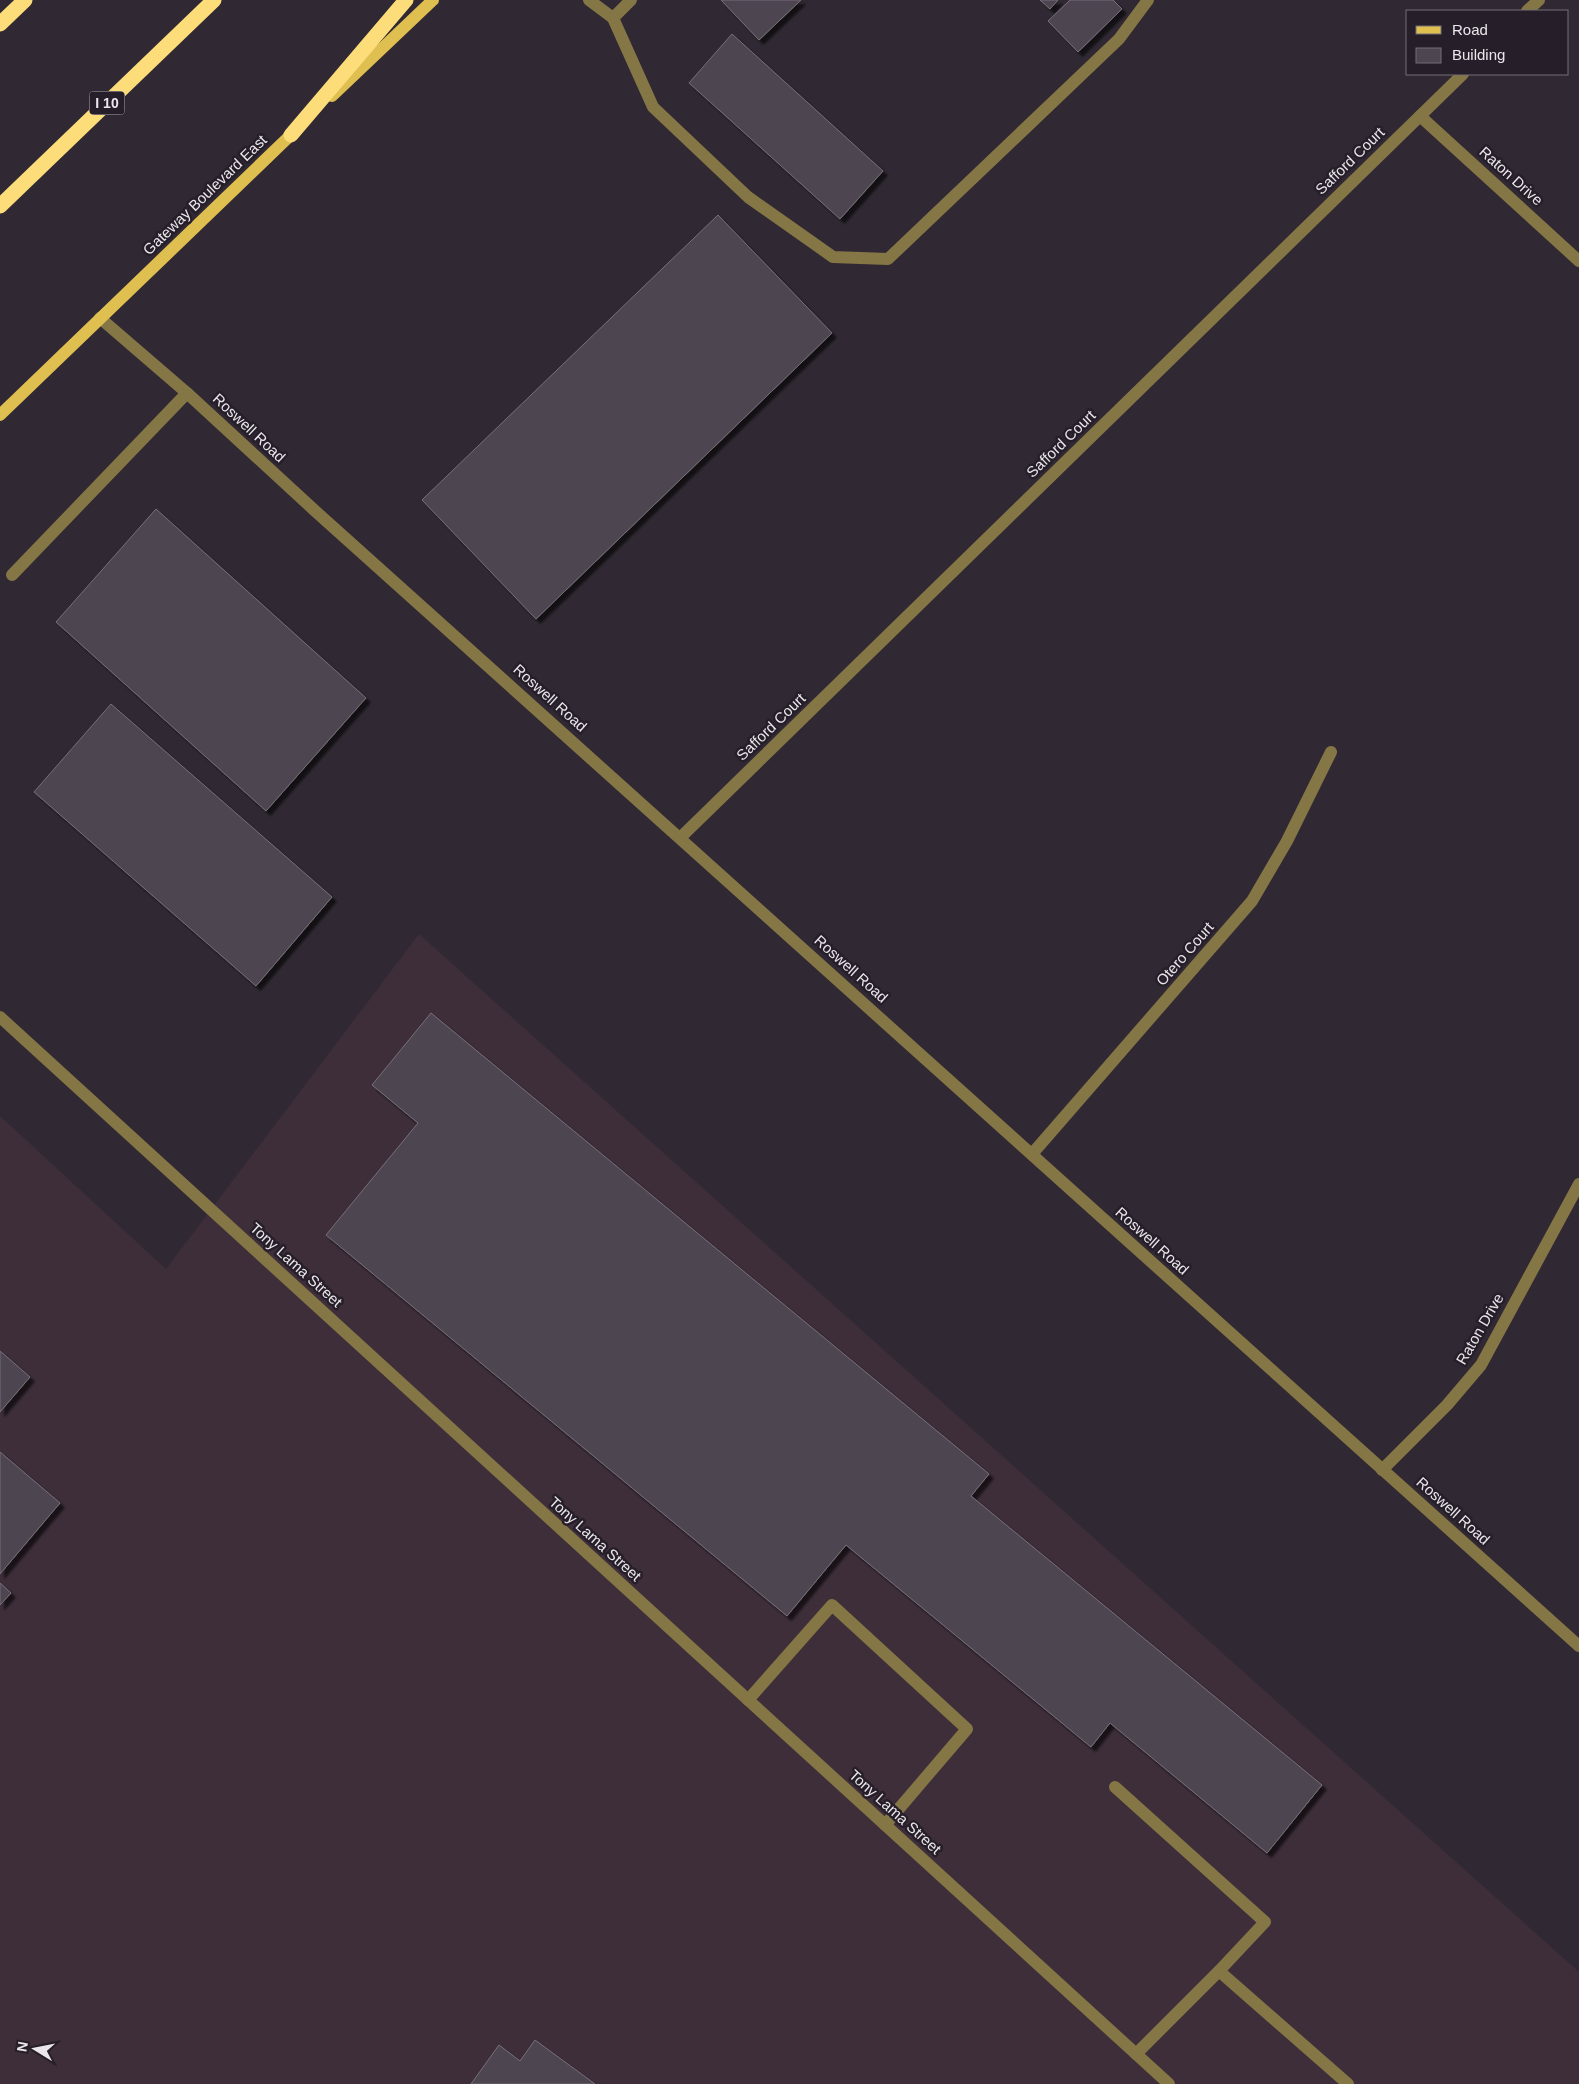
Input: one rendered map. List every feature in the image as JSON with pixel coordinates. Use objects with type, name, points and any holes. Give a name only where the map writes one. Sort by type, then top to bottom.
[{"type":"highway","points":[[0,24],[25,0]]},
{"type":"highway","name":"I 10","points":[[0,206],[214,0]]},
{"type":"highway","points":[[291,135],[406,0]]},
{"type":"main road","name":"Gateway Boulevard East","points":[[0,415],[433,0]]},
{"type":"street","points":[[589,0],[613,18],[653,107],[748,197],[833,257],[888,259],[1119,39],[1148,0]]},
{"type":"street","points":[[613,18],[631,0]]},
{"type":"street","points":[[1528,10],[1539,0]]},
{"type":"street","name":"Safford Court","points":[[681,837],[1462,75]]},
{"type":"street","name":"Raton Drive","points":[[1420,116],[1579,261]]},
{"type":"street","name":"Roswell Road","points":[[100,318],[187,393],[313,509],[681,837],[1579,1646]]},
{"type":"street","points":[[12,575],[187,393]]},
{"type":"street","name":"Otero Court","points":[[1032,1154],[1252,901],[1287,841],[1331,752]]},
{"type":"street","name":"Tony Lama Street","points":[[0,1017],[1169,2084]]},
{"type":"street","name":"Raton Drive","points":[[1382,1470],[1447,1405],[1481,1364],[1579,1184]]},
{"type":"street","points":[[748,1700],[832,1605],[967,1729],[885,1825]]},
{"type":"street","points":[[1115,1787],[1265,1922],[1220,1971],[1136,2054]]},
{"type":"street","points":[[1220,1971],[1348,2084]]},
{"type":"shaded area","points":[[419,934],[1579,1972],[1579,2084],[0,2084],[0,1116],[166,1269]]},
{"type":"building","points":[[721,0],[801,0],[759,40]]},
{"type":"building","points":[[1040,0],[1058,0],[1050,9]]},
{"type":"building","points":[[1070,0],[1113,0],[1122,9],[1078,52],[1048,21]]},
{"type":"building","points":[[732,34],[883,171],[840,219],[689,83]]},
{"type":"building","points":[[718,215],[832,333],[536,619],[422,500]]},
{"type":"building","points":[[156,509],[366,698],[266,811],[56,622]]},
{"type":"building","points":[[111,704],[332,897],[256,986],[34,792]]},
{"type":"building","points":[[431,1013],[989,1474],[971,1496],[1322,1785],[1267,1853],[1110,1723],[1091,1747],[846,1545],[787,1616],[326,1235],[418,1123],[372,1085]]},
{"type":"building","points":[[0,1351],[30,1377],[0,1412]]},
{"type":"building","points":[[0,1452],[60,1503],[0,1574]]},
{"type":"building","points":[[0,1583],[11,1593],[0,1605]]},
{"type":"building","points":[[535,2040],[595,2084],[471,2084],[499,2045],[520,2061]]}]
